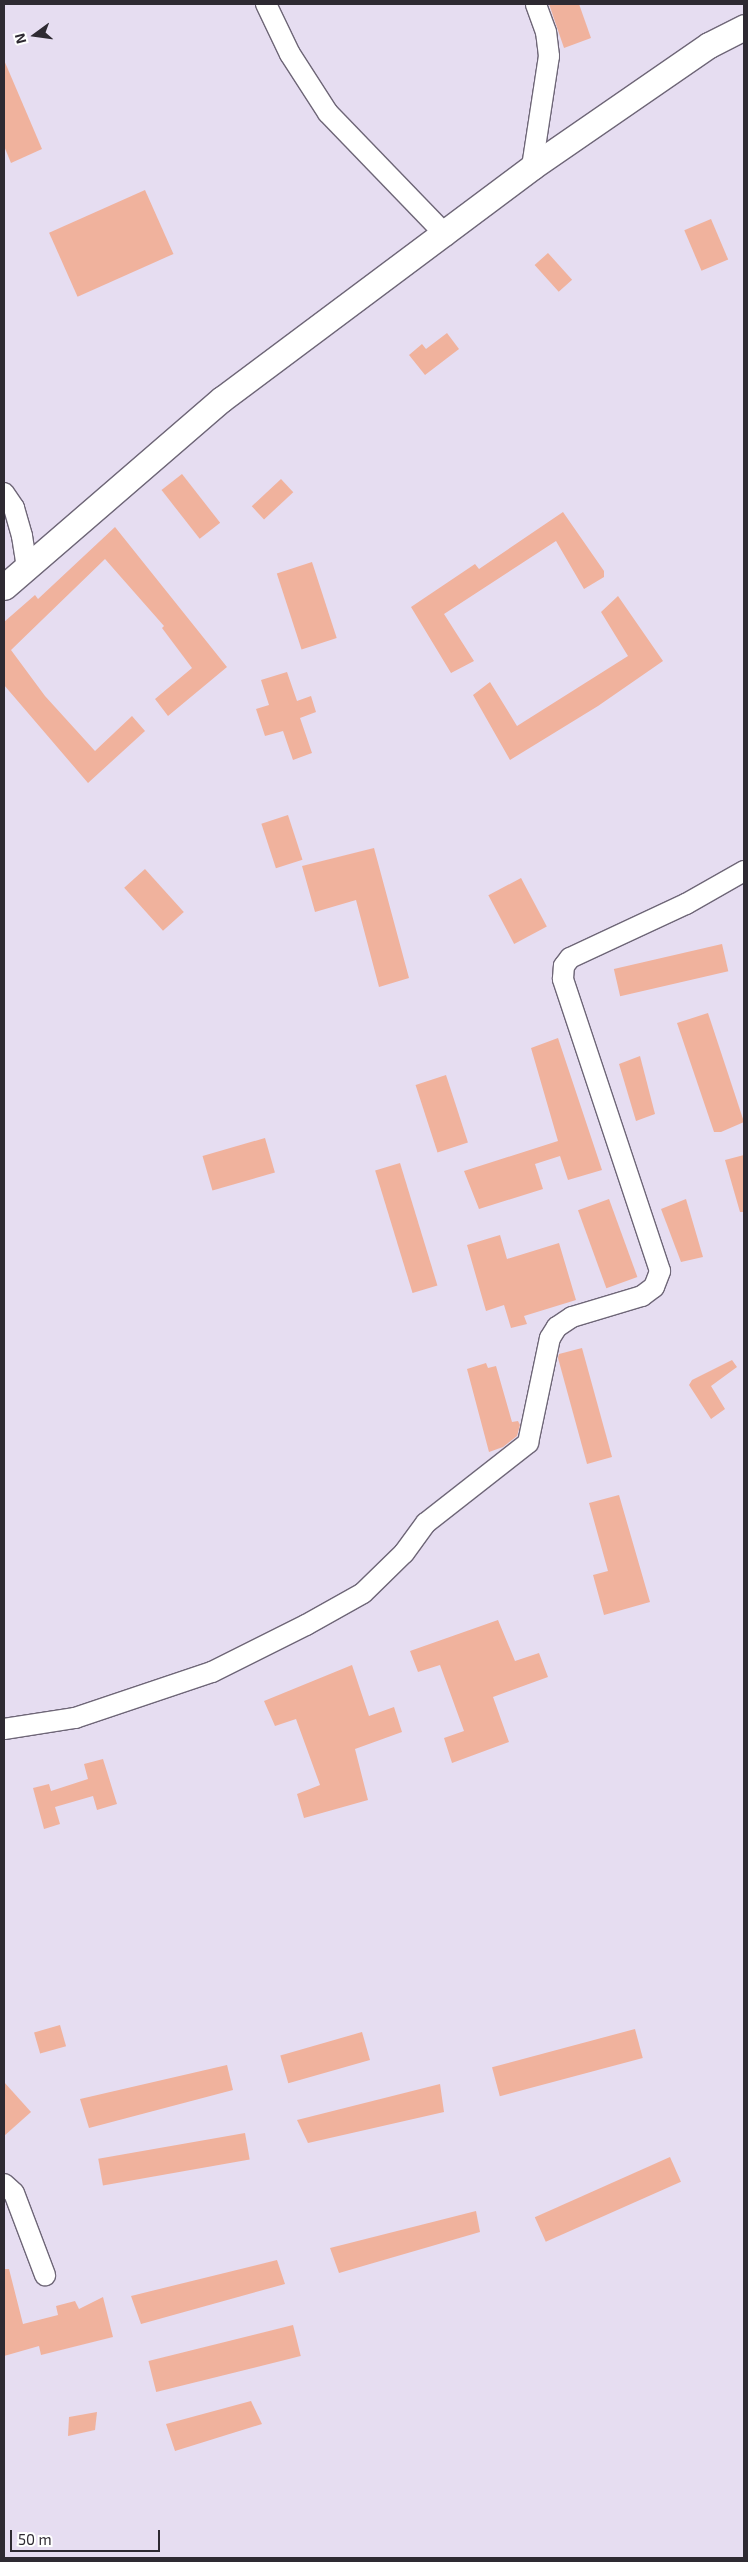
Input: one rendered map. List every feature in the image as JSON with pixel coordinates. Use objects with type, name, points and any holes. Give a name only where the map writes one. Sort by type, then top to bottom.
[{"type":"street","points":[[266,4],[290,54],[328,113],[446,235]]},
{"type":"street","points":[[532,167],[549,56],[546,32],[536,4]]},
{"type":"street","points":[[4,587],[222,399],[446,235],[532,167],[709,45],[744,27]]},
{"type":"street","points":[[4,493],[14,508],[22,536],[27,567]]},
{"type":"street","points":[[4,1729],[74,1718],[212,1672],[306,1625],[363,1593],[404,1552],[426,1523],[528,1444],[550,1338],[557,1327],[572,1317],[642,1296],[654,1287],[660,1271],[563,979],[564,966],[570,958],[686,904],[744,871]]},
{"type":"street","points":[[4,2184],[14,2192],[45,2275]]},
{"type":"building","points":[[549,4],[579,4],[591,38],[564,48]]},
{"type":"building","points":[[4,60],[42,149],[11,163],[4,146]]},
{"type":"building","points":[[145,190],[173,254],[78,297],[49,233]]},
{"type":"building","points":[[711,219],[728,260],[701,271],[684,230]]},
{"type":"building","points":[[548,253],[572,280],[559,292],[535,265]]},
{"type":"building","points":[[447,333],[459,349],[425,375],[409,355],[422,344],[426,349]]},
{"type":"building","points":[[182,474],[220,523],[200,539],[162,490]]},
{"type":"building","points":[[281,479],[293,492],[264,519],[252,506]]},
{"type":"building","points":[[563,512],[604,571],[604,577],[584,589],[556,541],[444,614],[474,661],[451,673],[411,607],[475,564],[479,569]]},
{"type":"building","points":[[115,527],[227,667],[168,716],[155,699],[192,668],[162,628],[164,626],[105,559],[11,650],[45,696],[95,751],[132,716],[145,731],[88,783],[4,685],[4,622],[35,595],[38,599]]},
{"type":"building","points":[[312,562],[337,638],[302,650],[277,573]]},
{"type":"building","points":[[618,596],[663,661],[598,706],[510,760],[473,695],[490,682],[517,726],[628,656],[601,612]]},
{"type":"building","points":[[287,672],[297,701],[311,696],[316,712],[300,718],[312,753],[293,760],[283,731],[265,736],[256,709],[269,705],[261,680]]},
{"type":"building","points":[[288,815],[303,860],[276,868],[261,824]]},
{"type":"building","points":[[374,848],[409,978],[379,987],[356,900],[315,912],[302,866]]},
{"type":"building","points":[[145,869],[184,912],[163,931],[124,888]]},
{"type":"building","points":[[521,878],[547,927],[514,944],[488,895]]},
{"type":"building","points":[[722,944],[728,971],[620,996],[614,969]]},
{"type":"building","points":[[708,1013],[744,1122],[721,1132],[714,1132],[677,1023]]},
{"type":"building","points":[[558,1038],[602,1170],[568,1180],[560,1156],[535,1164],[543,1189],[479,1209],[464,1171],[558,1141],[531,1048]]},
{"type":"building","points":[[640,1056],[655,1114],[636,1121],[619,1064]]},
{"type":"building","points":[[446,1075],[468,1143],[438,1152],[416,1085]]},
{"type":"building","points":[[265,1138],[275,1173],[212,1191],[203,1156]]},
{"type":"building","points":[[744,1155],[744,1212],[740,1212],[725,1160]]},
{"type":"building","points":[[400,1163],[437,1285],[413,1293],[375,1171]]},
{"type":"building","points":[[609,1199],[637,1277],[606,1288],[578,1210]]},
{"type":"building","points":[[686,1199],[703,1257],[681,1262],[661,1209]]},
{"type":"building","points":[[500,1235],[507,1259],[559,1243],[576,1300],[524,1316],[527,1324],[511,1328],[504,1305],[486,1311],[467,1245]]},
{"type":"building","points":[[582,1348],[612,1457],[587,1464],[558,1358],[559,1354]]},
{"type":"building","points":[[732,1360],[737,1367],[711,1386],[725,1409],[711,1419],[689,1385],[692,1380]]},
{"type":"building","points":[[486,1363],[488,1368],[496,1366],[512,1422],[518,1421],[520,1425],[517,1436],[503,1447],[489,1452],[467,1369]]},
{"type":"building","points":[[619,1495],[650,1602],[604,1615],[593,1575],[608,1571],[589,1503]]},
{"type":"building","points":[[498,1620],[515,1661],[539,1653],[548,1677],[493,1697],[509,1742],[452,1763],[444,1738],[464,1731],[440,1665],[418,1672],[410,1651]]},
{"type":"building","points":[[352,1665],[369,1716],[394,1707],[402,1732],[355,1749],[368,1800],[304,1818],[297,1794],[320,1785],[296,1719],[275,1726],[264,1701]]},
{"type":"building","points":[[103,1759],[117,1804],[97,1810],[93,1796],[55,1807],[60,1824],[44,1829],[33,1788],[49,1784],[51,1791],[88,1779],[84,1764]]},
{"type":"building","points":[[60,2025],[66,2046],[40,2054],[34,2032]]},
{"type":"building","points":[[635,2029],[643,2058],[500,2096],[492,2067]]},
{"type":"building","points":[[362,2032],[370,2060],[288,2083],[280,2055]]},
{"type":"building","points":[[227,2065],[233,2090],[89,2128],[80,2099]]},
{"type":"building","points":[[4,2082],[31,2112],[4,2136]]},
{"type":"building","points":[[440,2084],[444,2112],[308,2143],[297,2120]]},
{"type":"building","points":[[245,2133],[250,2160],[103,2185],[98,2159]]},
{"type":"building","points":[[670,2157],[681,2182],[546,2242],[535,2217]]},
{"type":"building","points":[[476,2211],[480,2232],[339,2273],[330,2248]]},
{"type":"building","points":[[277,2260],[285,2284],[141,2324],[131,2296]]},
{"type":"building","points":[[4,2269],[9,2269],[23,2324],[58,2315],[56,2306],[75,2301],[79,2309],[103,2297],[113,2337],[41,2355],[39,2346],[4,2356]]},
{"type":"building","points":[[293,2325],[301,2356],[156,2392],[148,2361]]},
{"type":"building","points":[[251,2401],[262,2424],[175,2451],[166,2424]]},
{"type":"building","points":[[97,2412],[95,2430],[68,2436],[69,2417]]}]
